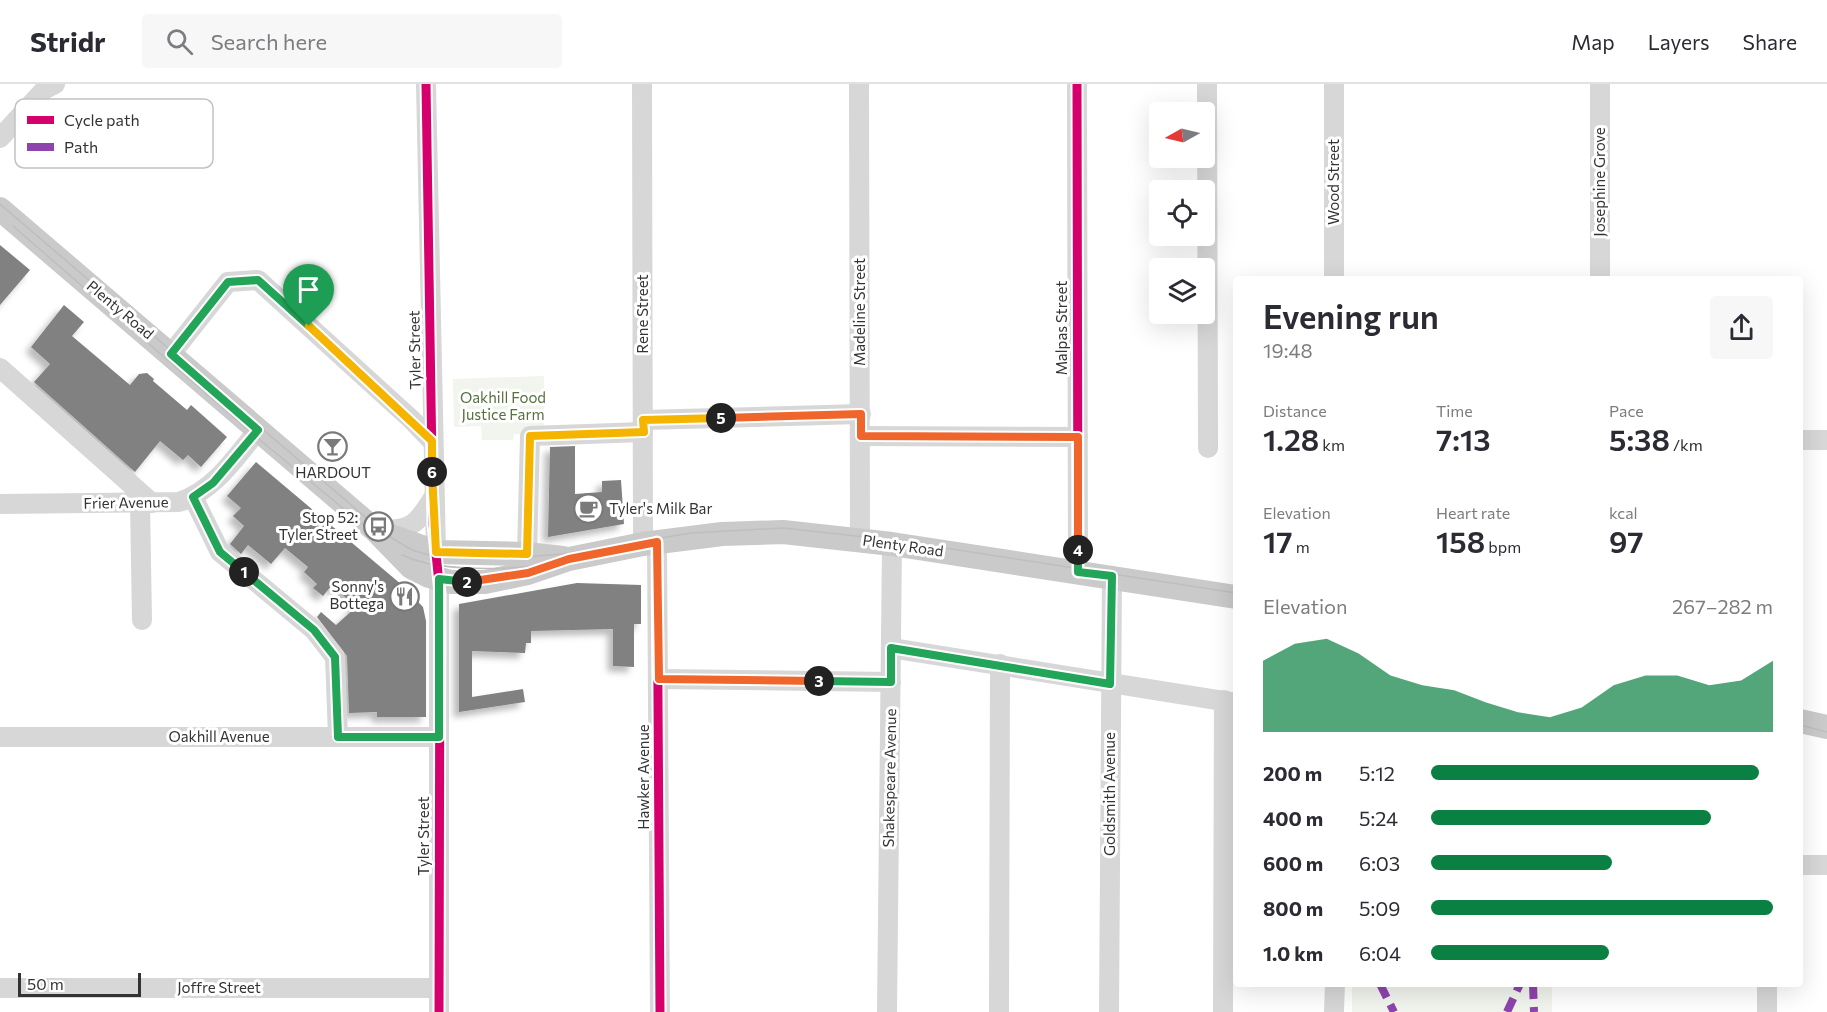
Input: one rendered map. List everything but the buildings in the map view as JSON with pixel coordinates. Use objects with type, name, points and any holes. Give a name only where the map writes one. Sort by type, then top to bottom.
[{"type":"main road","name":"Plenty Road","points":[[0,209],[375,530],[406,563],[439,579],[484,582],[537,571],[569,559],[650,543],[751,532],[783,532],[892,544],[1112,576],[1233,596]]},
{"type":"main road","name":"Plenty Road","points":[[375,530],[436,552],[527,554],[569,559]]},
{"type":"main road","name":"Tyler Street","points":[[436,552],[439,579]]},
{"type":"main road","points":[[1803,722],[1827,727]]},
{"type":"street","name":"Tyler Street","points":[[426,84],[433,498],[436,552]]},
{"type":"street","name":"Rene Street","points":[[642,84],[643,426],[650,543]]},
{"type":"street","name":"Madeline Street","points":[[859,84],[860,540]]},
{"type":"street","name":"Malpas Street","points":[[1077,84],[1078,572]]},
{"type":"street","points":[[1207,84],[1208,448]]},
{"type":"street","name":"Wood Street","points":[[1334,84],[1334,276]]},
{"type":"street","name":"Josephine Grove","points":[[1600,84],[1600,276]]},
{"type":"street","points":[[34,99],[46,86]]},
{"type":"street","points":[[0,138],[15,121]]},
{"type":"street","points":[[171,354],[228,282],[258,280],[412,420],[432,441]]},
{"type":"street","points":[[0,368],[146,503],[142,620]]},
{"type":"street","points":[[527,554],[530,436],[643,426],[861,414]]},
{"type":"street","name":"Frier Avenue","points":[[0,504],[179,502],[193,497],[213,483],[258,430]]},
{"type":"street","points":[[861,436],[1078,437]]},
{"type":"street","points":[[1803,440],[1827,440]]},
{"type":"street","points":[[193,497],[220,552],[314,630],[332,651],[336,667],[338,737]]},
{"type":"street","points":[[375,530],[398,530],[412,525],[422,516],[433,498]]},
{"type":"street","name":"Hawker Avenue","points":[[650,543],[659,679],[660,1012]]},
{"type":"street","name":"Shakespeare Avenue","points":[[887,1012],[892,544]]},
{"type":"street","name":"Goldsmith Avenue","points":[[1109,1012],[1112,576]]},
{"type":"street","name":"Tyler Street","points":[[439,579],[439,1012]]},
{"type":"street","points":[[891,648],[1230,701],[1223,1012]]},
{"type":"street","points":[[999,1012],[1000,664]]},
{"type":"street","points":[[659,679],[891,682]]},
{"type":"street","name":"Oakhill Avenue","points":[[0,737],[439,737]]},
{"type":"street","points":[[1803,865],[1827,866]]},
{"type":"street","points":[[1334,1012],[1335,987]]},
{"type":"street","points":[[1767,987],[1767,1012]]},
{"type":"street","name":"Joffre Street","points":[[0,988],[439,988]]},
{"type":"green space","name":"Oakhill Food Justice Farm","points":[[544,376],[544,434],[514,434],[513,440],[482,440],[481,426],[454,427],[453,379]]},
{"type":"green space","points":[[1352,987],[1552,987],[1552,1012],[1352,1012]]},
{"type":"tram line","points":[[0,204],[385,534],[412,550],[436,557],[526,557],[562,554],[691,533],[783,528],[893,540],[1233,593]]},
{"type":"tram line","points":[[13,226],[254,435],[378,537]]},
{"type":"tram line","points":[[402,555],[440,566],[463,568],[510,568],[574,561]]},
{"type":"tram line","points":[[1803,726],[1827,732]]},
{"type":"marked path","points":[[1382,987],[1394,1012]]},
{"type":"marked path","points":[[1507,1012],[1519,987]]},
{"type":"marked path","points":[[1533,987],[1534,1012]]},
{"type":"cycle path","points":[[426,84],[433,524],[440,593],[439,1012]]},
{"type":"cycle path","points":[[1077,84],[1078,572]]},
{"type":"cycle path","points":[[657,542],[660,1012]]},
{"type":"place","name":"HARDOUT","points":[[333,446]]},
{"type":"place","name":"Tyler's Milk Bar","points":[[588,509]]},
{"type":"place","name":"Stop 52: Tyler Street","points":[[379,527]]},
{"type":"place","name":"Sonny's Bottega","points":[[405,596]]},
{"type":"route","points":[[258,280],[309,326],[432,441],[433,524],[436,552],[527,554],[530,436],[644,432],[643,420],[861,414],[861,436],[1078,437],[1078,572],[1112,576],[1110,684],[1000,664],[891,648],[891,682],[659,679],[657,542],[569,559],[537,571],[484,582],[451,582],[439,579],[439,737],[338,737],[335,657],[314,630],[220,552],[193,497],[213,483],[258,430],[171,354],[228,282],[258,280]]}]
